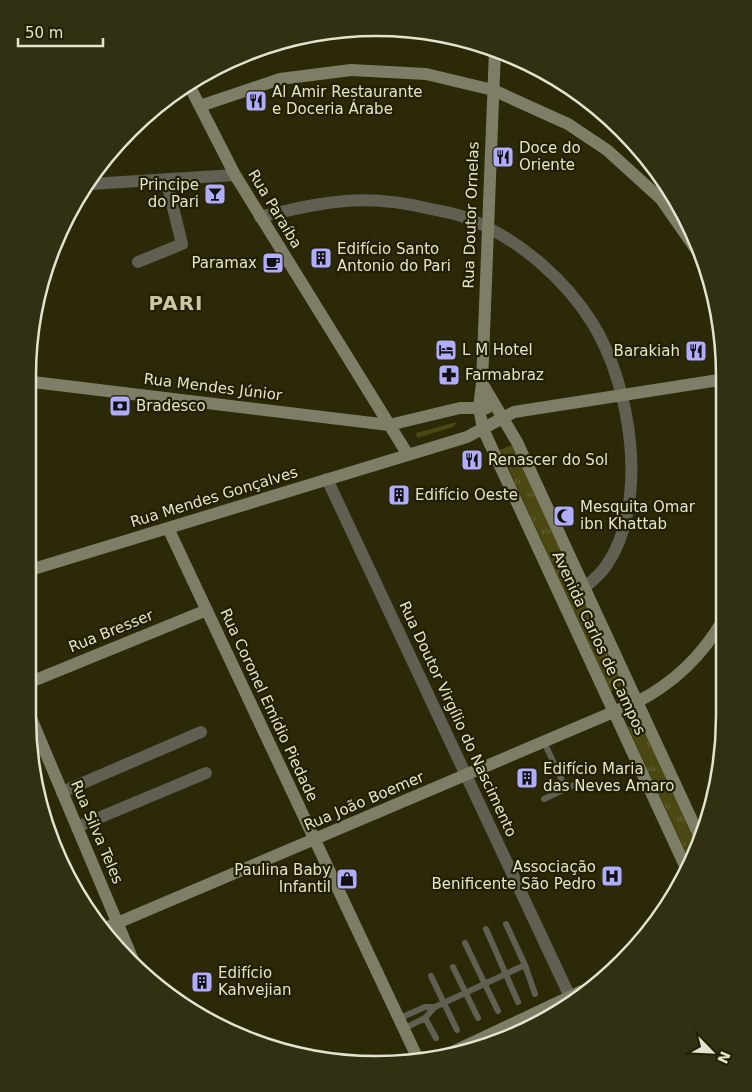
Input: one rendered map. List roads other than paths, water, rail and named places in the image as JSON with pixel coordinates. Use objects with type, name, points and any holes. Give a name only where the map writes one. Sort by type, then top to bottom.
[{"type":"street","name":"Rua Doutor Ornelas","points":[[483,428],[479,408],[482,383],[495,58]]},
{"type":"street","points":[[200,106],[280,79],[351,70],[426,74],[493,90],[568,124],[607,150],[663,195]]},
{"type":"street","name":"Rua Paraíba","points":[[192,91],[235,175],[408,455]]},
{"type":"street","points":[[96,184],[235,175]]},
{"type":"street","points":[[138,262],[182,244],[166,179]]},
{"type":"street","points":[[260,217],[307,205],[374,200],[407,203],[458,215],[487,226],[512,242],[551,272],[593,324],[607,352],[621,395],[631,460],[628,506],[620,536],[611,558],[600,573],[584,588]]},
{"type":"street","name":"Rua Mendes Gonçalves","points":[[36,568],[466,437],[483,428],[499,413],[716,380]]},
{"type":"street","name":"Rua Mendes Júnior","points":[[36,382],[389,425]]},
{"type":"street","points":[[482,383],[499,413]]},
{"type":"street","points":[[389,425],[460,408],[479,408],[499,413]]},
{"type":"street","name":"Avenida Carlos de Campos","points":[[499,413],[516,440],[696,830]]},
{"type":"street","name":"Avenida Carlos de Campos","points":[[483,428],[683,861]]},
{"type":"street","name":"Rua Doutor Virgílio do Nascimento","points":[[327,479],[466,775],[573,993]]},
{"type":"street","name":"Rua Coronel Emídio Piedade","points":[[168,528],[416,1053]]},
{"type":"street","name":"Rua Bresser","points":[[36,680],[207,610]]},
{"type":"street","name":"Rua João Boemer","points":[[109,927],[637,702],[669,683],[689,666],[716,631]]},
{"type":"street","name":"Rua Silva Teles","points":[[37,732],[128,947]]},
{"type":"street","points":[[62,792],[201,732]]},
{"type":"street","points":[[77,827],[206,773]]},
{"type":"street","points":[[480,1039],[552,1006]]},
{"type":"lane","points":[[544,742],[566,789]]},
{"type":"lane","points":[[544,799],[574,785]]},
{"type":"lane","points":[[506,924],[536,994]]},
{"type":"lane","points":[[486,929],[518,1002]]},
{"type":"lane","points":[[465,943],[498,1011]]},
{"type":"lane","points":[[402,1023],[425,1007],[435,1007],[443,1004],[525,965]]},
{"type":"lane","points":[[453,967],[478,1018]]},
{"type":"lane","points":[[431,976],[457,1030]]},
{"type":"lane","points":[[402,1023],[426,1018],[435,1007]]},
{"type":"lane","points":[[426,1018],[436,1038]]},
{"type":"place","name":"Al Amir Restaurante e Doceria Árabe","points":[[256,101]]},
{"type":"place","name":"Doce do Oriente","points":[[503,157]]},
{"type":"place","name":"Principe do Pari","points":[[215,194]]},
{"type":"place","name":"Edifício Santo Antonio do Pari","points":[[321,258]]},
{"type":"place","name":"Paramax","points":[[273,263]]},
{"type":"place","name":"L M Hotel","points":[[446,350]]},
{"type":"place","name":"Barakiah","points":[[696,351]]},
{"type":"place","name":"Farmabraz","points":[[449,375]]},
{"type":"place","name":"Bradesco","points":[[120,406]]},
{"type":"place","name":"Renascer do Sol","points":[[472,460]]},
{"type":"place","name":"Edifício Oeste","points":[[399,495]]},
{"type":"place","name":"Mesquita Omar ibn Khattab","points":[[564,516]]},
{"type":"place","name":"Edifício Maria das Neves Amaro","points":[[527,778]]},
{"type":"place","name":"Associação Benificente São Pedro","points":[[612,876]]},
{"type":"place","name":"Paulina Baby Infantil","points":[[347,879]]},
{"type":"place","name":"Edifício Kahvejian","points":[[202,982]]},
{"type":"district","name":"PARI","points":[[176,303]]}]
